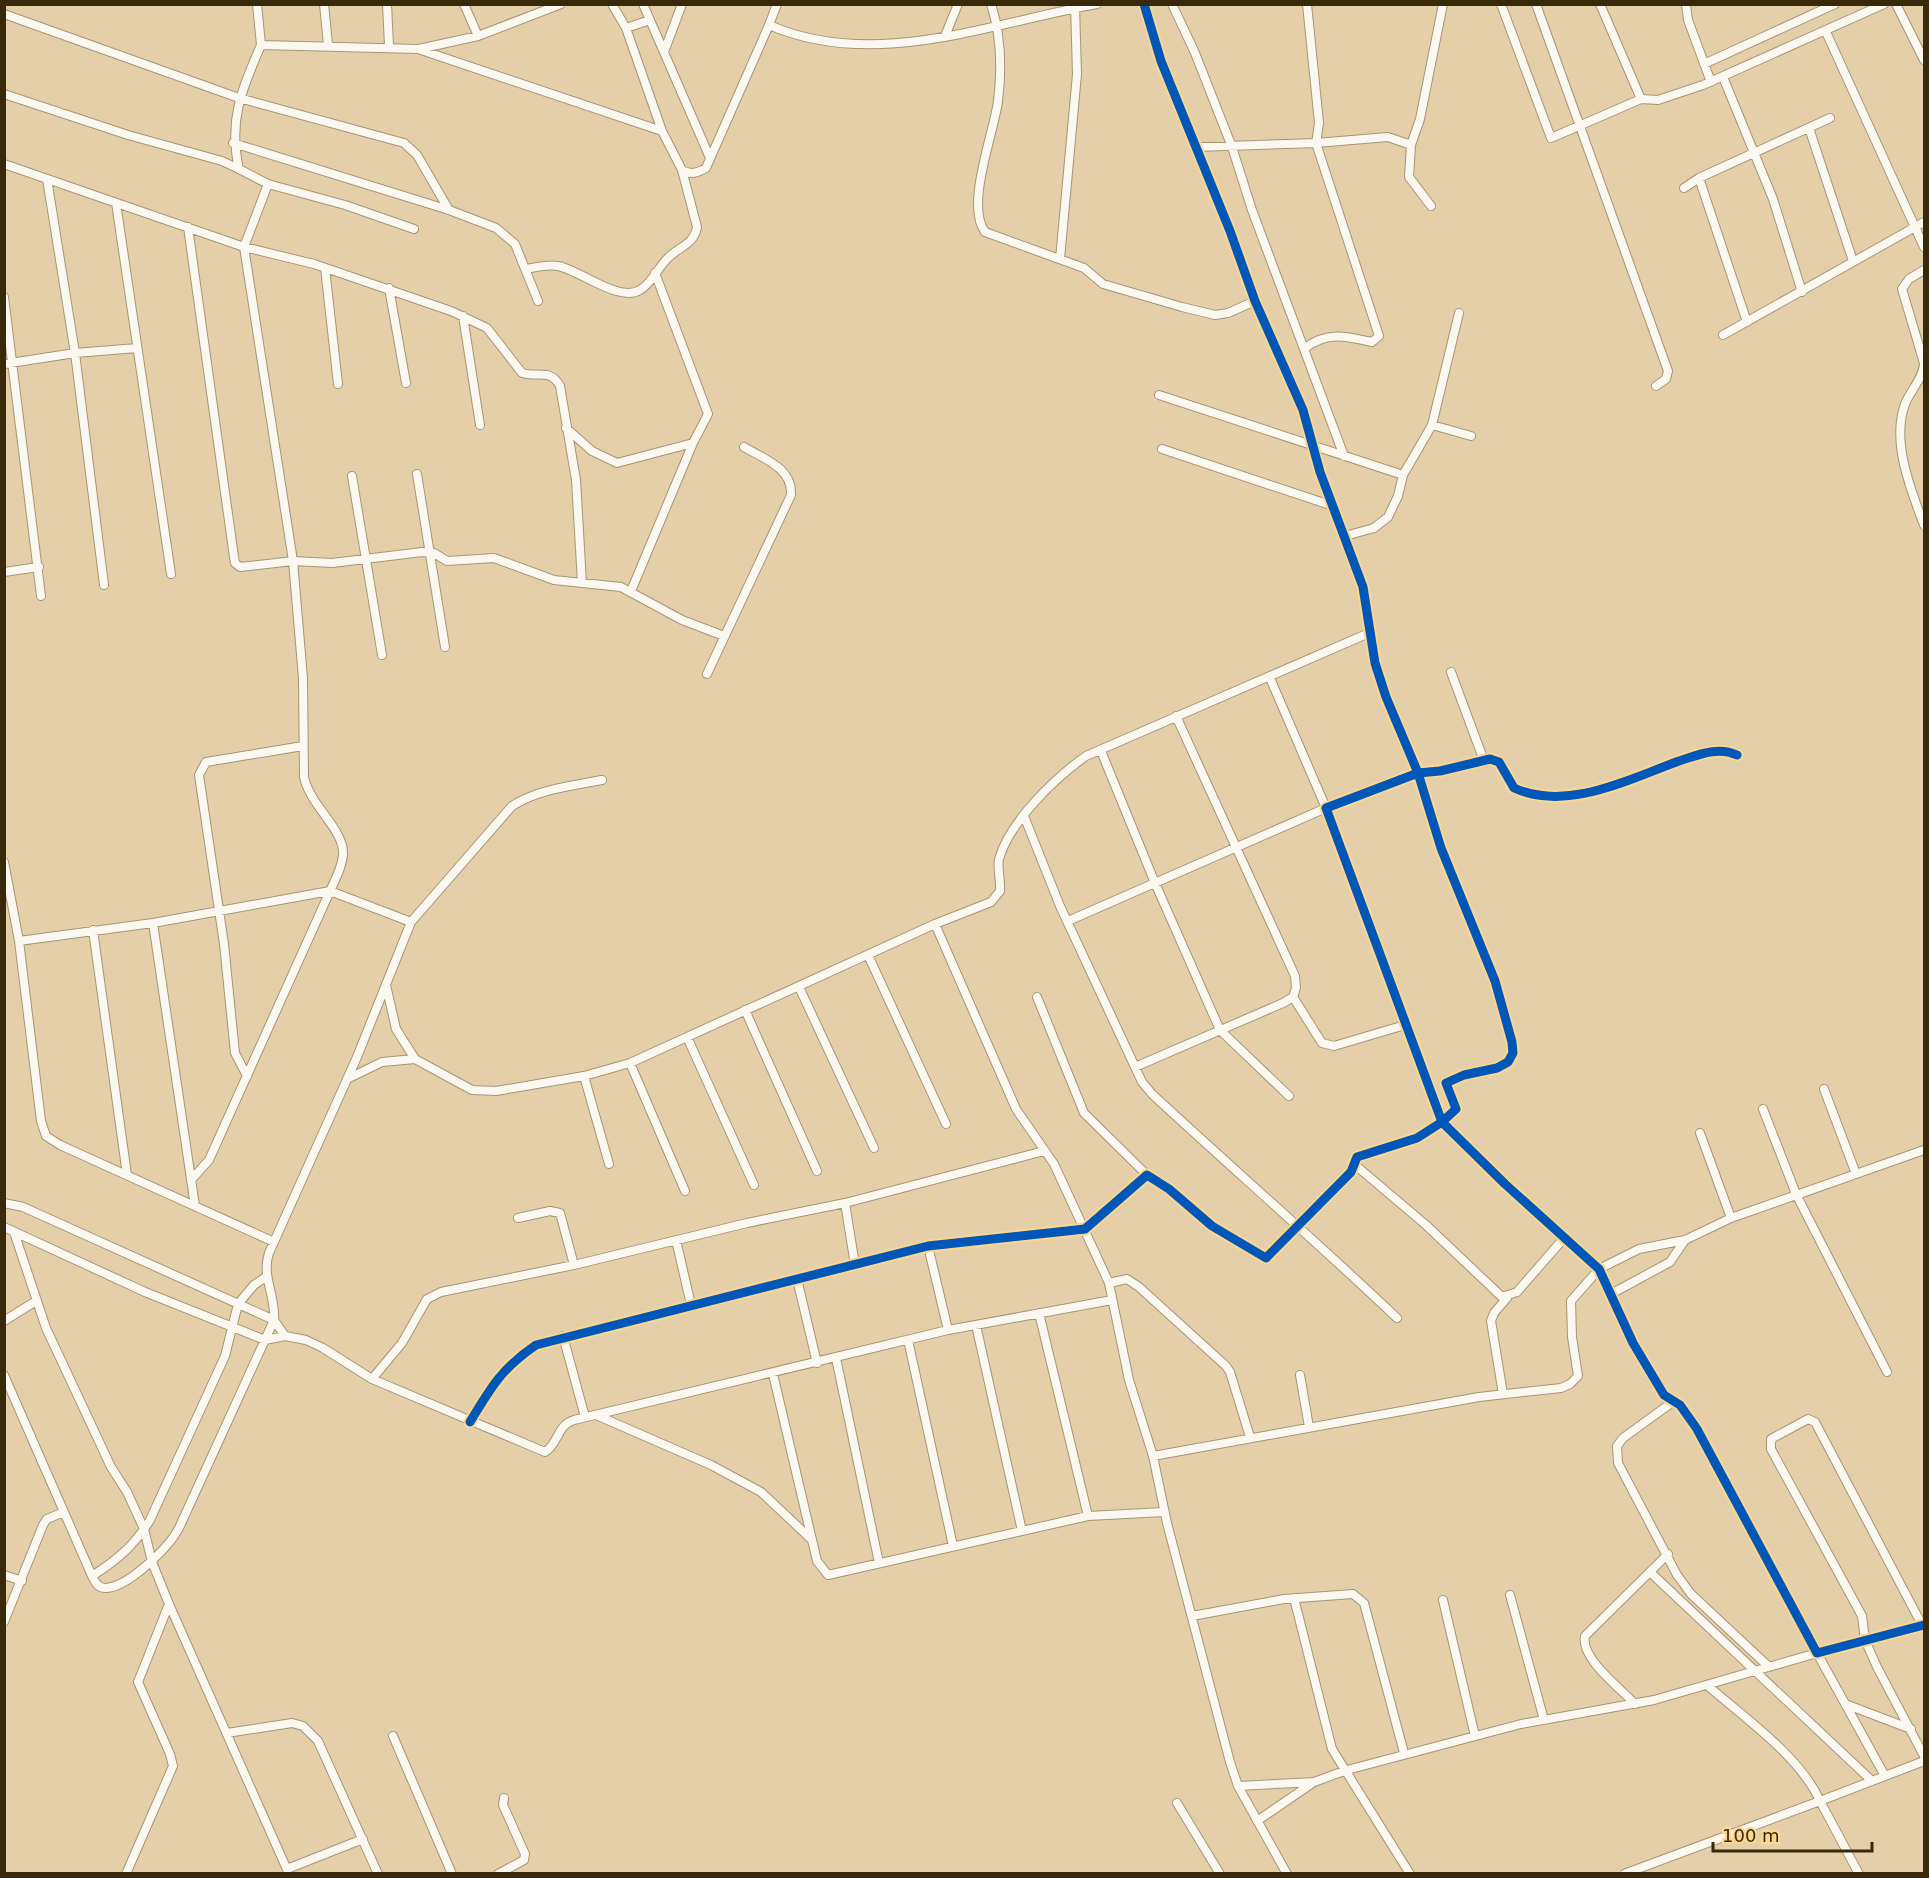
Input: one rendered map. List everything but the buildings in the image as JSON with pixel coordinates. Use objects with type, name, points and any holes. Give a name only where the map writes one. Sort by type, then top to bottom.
[{"type":"street","points":[[239,169],[233,143],[238,98],[261,45],[257,4]]},
{"type":"street","points":[[324,4],[328,45]]},
{"type":"street","points":[[387,4],[389,46]]},
{"type":"street","points":[[464,4],[478,36]]},
{"type":"street","points":[[535,4],[539,14]]},
{"type":"street","points":[[418,49],[478,36],[561,4]]},
{"type":"street","points":[[526,269],[557,266],[608,288],[628,293],[643,289],[665,260],[692,241],[696,235],[697,227],[682,170],[662,131],[626,28],[612,4]]},
{"type":"street","points":[[643,4],[710,158]]},
{"type":"street","points":[[664,52],[682,4]]},
{"type":"street","points":[[682,170],[688,173],[698,173],[706,168],[777,4]]},
{"type":"street","points":[[945,36],[958,4]]},
{"type":"street","points":[[991,4],[999,27],[998,101],[978,204],[980,225],[992,236],[1084,268],[1103,284],[1182,307],[1215,315],[1228,313],[1255,302]]},
{"type":"street","points":[[769,25],[802,37],[855,46],[945,36],[999,27],[1076,6],[1097,4]]},
{"type":"street","points":[[1037,997],[1084,1113],[1147,1175],[1169,1189],[1212,1226],[1266,1258],[1351,1172],[1357,1157],[1417,1138],[1442,1122],[1456,1109],[1446,1083],[1464,1075],[1497,1068],[1508,1062],[1513,1053],[1495,981],[1442,848],[1418,773],[1386,697],[1375,663],[1363,587],[1313,448],[1303,410],[1255,302],[1230,231],[1161,61],[1143,4]]},
{"type":"street","points":[[1172,4],[1232,147],[1252,210],[1344,456]]},
{"type":"street","points":[[1305,348],[1326,336],[1344,335],[1372,342],[1379,336],[1316,143],[1319,123],[1307,4]]},
{"type":"street","points":[[1431,206],[1409,177],[1411,145],[1420,119],[1443,4]]},
{"type":"street","points":[[1501,4],[1551,138],[1641,99],[1658,100],[1711,82],[1882,5]]},
{"type":"street","points":[[1536,4],[1668,371],[1666,379],[1656,386]]},
{"type":"street","points":[[1600,4],[1641,99]]},
{"type":"street","points":[[1686,4],[1711,82]]},
{"type":"street","points":[[1704,64],[1835,4]]},
{"type":"street","points":[[1896,4],[1924,60]]},
{"type":"street","points":[[1060,259],[1077,74],[1076,6]]},
{"type":"street","points":[[4,14],[238,98],[404,143],[417,155],[449,210]]},
{"type":"street","points":[[626,28],[650,20]]},
{"type":"street","points":[[1826,32],[1921,224],[1924,247]]},
{"type":"street","points":[[261,45],[389,46],[418,49],[662,131]]},
{"type":"street","points":[[1723,77],[1773,199],[1802,292]]},
{"type":"street","points":[[4,94],[128,135],[214,158],[268,184],[345,205],[414,229]]},
{"type":"street","points":[[1684,188],[1699,178],[1830,118]]},
{"type":"street","points":[[1809,128],[1853,261]]},
{"type":"street","points":[[1196,147],[1316,143],[1388,137],[1411,145]]},
{"type":"street","points":[[233,143],[449,210],[496,228],[515,244],[538,301]]},
{"type":"street","points":[[4,165],[244,246],[389,288],[463,316],[487,328],[522,373],[530,375],[548,373],[560,386],[576,480],[582,583]]},
{"type":"street","points":[[1699,178],[1747,322]]},
{"type":"street","points":[[47,179],[75,353],[105,585]]},
{"type":"street","points":[[191,1180],[209,1160],[330,891],[343,853],[340,839],[307,791],[303,746],[303,678],[293,561],[244,246],[268,184]]},
{"type":"street","points":[[116,202],[171,574]]},
{"type":"street","points":[[1723,335],[1921,224]]},
{"type":"street","points":[[188,227],[236,563],[246,567],[293,561],[332,563],[429,552],[447,561],[494,558],[554,580],[621,587],[682,620],[724,636]]},
{"type":"street","points":[[325,268],[338,384]]},
{"type":"street","points":[[1924,270],[1909,279],[1902,289],[1924,363],[1906,403],[1901,418],[1900,434],[1913,495],[1924,525]]},
{"type":"street","points":[[631,591],[693,443],[708,414],[655,273]]},
{"type":"street","points":[[389,288],[406,383]]},
{"type":"street","points":[[4,297],[9,363],[39,567],[41,596]]},
{"type":"street","points":[[1345,536],[1374,528],[1388,516],[1398,496],[1403,475],[1432,425],[1459,313]]},
{"type":"street","points":[[463,316],[480,425]]},
{"type":"street","points":[[9,363],[75,353],[137,348]]},
{"type":"street","points":[[1159,395],[1313,448],[1403,475]]},
{"type":"street","points":[[1432,425],[1471,436]]},
{"type":"street","points":[[566,428],[592,451],[616,463],[693,443]]},
{"type":"street","points":[[707,674],[791,495],[791,486],[783,471],[744,447]]},
{"type":"street","points":[[1162,448],[1333,506]]},
{"type":"street","points":[[417,474],[445,647]]},
{"type":"street","points":[[352,476],[364,559],[382,655]]},
{"type":"street","points":[[4,572],[39,567]]},
{"type":"street","points":[[386,984],[396,1029],[415,1059],[461,1086],[482,1092],[584,1076],[630,1063],[935,924],[991,902],[1000,891],[999,860],[1010,836],[1024,816],[1069,768],[1086,756],[1270,678],[1369,633]]},
{"type":"street","points":[[1451,672],[1484,761]]},
{"type":"street","points":[[1270,678],[1326,808],[1442,1122],[1563,1238],[1599,1269],[1633,1343],[1664,1395],[1680,1405],[1697,1429],[1885,1776]]},
{"type":"street","points":[[1135,1067],[1293,997],[1296,988],[1295,976],[1176,716]]},
{"type":"street","points":[[247,1076],[235,1053],[224,944],[217,911],[199,775],[206,762],[216,759],[303,746]]},
{"type":"street","points":[[1101,751],[1155,883],[1220,1030],[1289,1096]]},
{"type":"street","points":[[1068,921],[1326,808],[1418,773],[1440,771],[1490,759],[1499,762],[1514,788],[1562,797],[1590,792],[1707,752],[1730,752],[1737,755]]},
{"type":"street","points":[[4,1375],[98,1586],[104,1588],[114,1586],[152,1562],[170,1544],[179,1528],[274,1320],[265,1265],[347,1080],[411,922],[512,806],[526,797],[548,790],[602,780]]},
{"type":"street","points":[[1024,816],[1068,921],[1135,1067],[1152,1094],[1397,1318]]},
{"type":"street","points":[[4,862],[19,941],[42,1130],[52,1141],[274,1242]]},
{"type":"street","points":[[19,941],[153,923],[330,891],[411,922]]},
{"type":"street","points":[[153,923],[195,1206]]},
{"type":"street","points":[[935,924],[1016,1109],[1054,1164],[1109,1283],[1129,1380],[1153,1456],[1164,1512],[1238,1786],[1287,1874]]},
{"type":"street","points":[[93,930],[127,1175]]},
{"type":"street","points":[[868,955],[946,1124]]},
{"type":"street","points":[[799,987],[874,1148]]},
{"type":"street","points":[[1293,997],[1322,1043],[1334,1046],[1405,1025]]},
{"type":"street","points":[[745,1010],[817,1171]]},
{"type":"street","points":[[687,1037],[754,1185]]},
{"type":"street","points":[[347,1080],[382,1062],[415,1059]]},
{"type":"street","points":[[630,1063],[685,1191]]},
{"type":"street","points":[[584,1076],[609,1164]]},
{"type":"street","points":[[1824,1089],[1856,1174]]},
{"type":"street","points":[[1763,1109],[1796,1194],[1887,1372]]},
{"type":"street","points":[[1700,1133],[1731,1218]]},
{"type":"street","points":[[1153,1456],[1503,1394],[1561,1388],[1570,1384],[1578,1376],[1572,1337],[1571,1301],[1599,1269],[1639,1249],[1685,1240],[1731,1218],[1924,1149]]},
{"type":"street","points":[[372,1379],[402,1343],[427,1299],[441,1292],[574,1265],[845,1203],[1044,1151]]},
{"type":"street","points":[[1354,1164],[1426,1225],[1499,1296],[1507,1298]]},
{"type":"street","points":[[470,1422],[494,1381],[512,1361],[536,1345],[563,1336],[928,1246],[1085,1229],[1147,1175]]},
{"type":"street","points":[[4,1203],[23,1207],[274,1320],[285,1336]]},
{"type":"street","points":[[845,1203],[855,1265]]},
{"type":"street","points":[[518,1218],[550,1211],[560,1213],[574,1265]]},
{"type":"street","points":[[4,1227],[145,1292],[265,1340],[285,1336],[306,1340],[372,1379],[545,1452],[552,1447],[564,1425],[585,1417],[773,1374],[948,1330],[1112,1300]]},
{"type":"street","points":[[14,1232],[36,1301],[107,1459],[128,1492],[144,1529],[152,1562],[169,1604],[288,1871],[363,1839]]},
{"type":"street","points":[[1503,1394],[1491,1321],[1494,1313],[1507,1298],[1517,1292],[1563,1238]]},
{"type":"street","points":[[676,1240],[691,1305]]},
{"type":"street","points":[[1611,1294],[1670,1262],[1685,1240]]},
{"type":"street","points":[[928,1246],[948,1330]]},
{"type":"street","points":[[92,1576],[124,1555],[144,1529],[219,1368],[238,1304],[254,1285],[266,1277]]},
{"type":"street","points":[[796,1279],[817,1363]]},
{"type":"street","points":[[1109,1283],[1127,1279],[1139,1287],[1226,1366],[1230,1372],[1250,1437]]},
{"type":"street","points":[[4,1321],[36,1301]]},
{"type":"street","points":[[1039,1313],[1088,1516]]},
{"type":"street","points":[[976,1325],[1022,1531]]},
{"type":"street","points":[[563,1336],[585,1417]]},
{"type":"street","points":[[908,1340],[953,1546]]},
{"type":"street","points":[[836,1358],[879,1563]]},
{"type":"street","points":[[773,1374],[817,1561],[828,1575],[1088,1516],[1164,1512]]},
{"type":"street","points":[[1300,1375],[1309,1427]]},
{"type":"street","points":[[1674,1401],[1631,1430],[1617,1446],[1618,1463],[1668,1554],[1677,1575],[1691,1594],[1769,1667]]},
{"type":"street","points":[[595,1415],[711,1465],[761,1492],[812,1540]]},
{"type":"street","points":[[1257,1821],[1314,1782],[1404,1753],[1544,1720],[1635,1704],[1817,1653],[1865,1640],[1923,1625],[1818,1426],[1812,1419],[1808,1419],[1774,1437],[1769,1444],[1862,1616],[1865,1640],[1876,1667],[1924,1756]]},
{"type":"street","points":[[4,1622],[43,1525],[47,1519],[64,1512]]},
{"type":"street","points":[[1635,1704],[1588,1656],[1583,1644],[1585,1636],[1668,1554]]},
{"type":"street","points":[[1650,1572],[1757,1670],[1872,1781]]},
{"type":"street","points":[[4,1575],[21,1581]]},
{"type":"street","points":[[1192,1616],[1294,1598],[1353,1594],[1364,1603],[1404,1753]]},
{"type":"street","points":[[1510,1595],[1544,1720]]},
{"type":"street","points":[[1294,1598],[1326,1735],[1410,1874]]},
{"type":"street","points":[[1443,1600],[1475,1736]]},
{"type":"street","points":[[126,1874],[172,1766],[170,1754],[138,1682],[169,1604]]},
{"type":"street","points":[[1707,1685],[1794,1764],[1814,1789],[1859,1874]]},
{"type":"street","points":[[1845,1704],[1911,1729]]},
{"type":"street","points":[[227,1733],[292,1723],[311,1732],[318,1741],[378,1874]]},
{"type":"street","points":[[393,1736],[452,1874]]},
{"type":"street","points":[[1624,1874],[1924,1761]]},
{"type":"street","points":[[1238,1786],[1314,1782]]},
{"type":"street","points":[[498,1874],[519,1864],[524,1860],[525,1854],[503,1805],[504,1798]]},
{"type":"street","points":[[1178,1803],[1220,1874]]},
{"type":"cycle path","points":[[1144,4],[1161,61],[1230,231],[1255,301],[1303,410],[1320,472],[1363,587],[1375,663],[1386,697],[1418,773],[1441,848],[1495,981],[1512,1042],[1513,1053],[1508,1062],[1497,1068],[1464,1075],[1446,1083],[1456,1109],[1442,1122],[1505,1184],[1599,1269],[1633,1343],[1664,1395],[1680,1405],[1697,1429],[1817,1653],[1924,1625]]},
{"type":"cycle path","points":[[470,1422],[498,1379],[524,1353],[536,1345],[928,1246],[1085,1229],[1147,1175],[1169,1189],[1212,1226],[1266,1258],[1351,1172],[1357,1157],[1417,1138],[1442,1122],[1326,808],[1418,773],[1440,771],[1490,759],[1499,762],[1514,788],[1534,794],[1555,796],[1576,795],[1619,784],[1708,752],[1723,751],[1737,755]]}]
